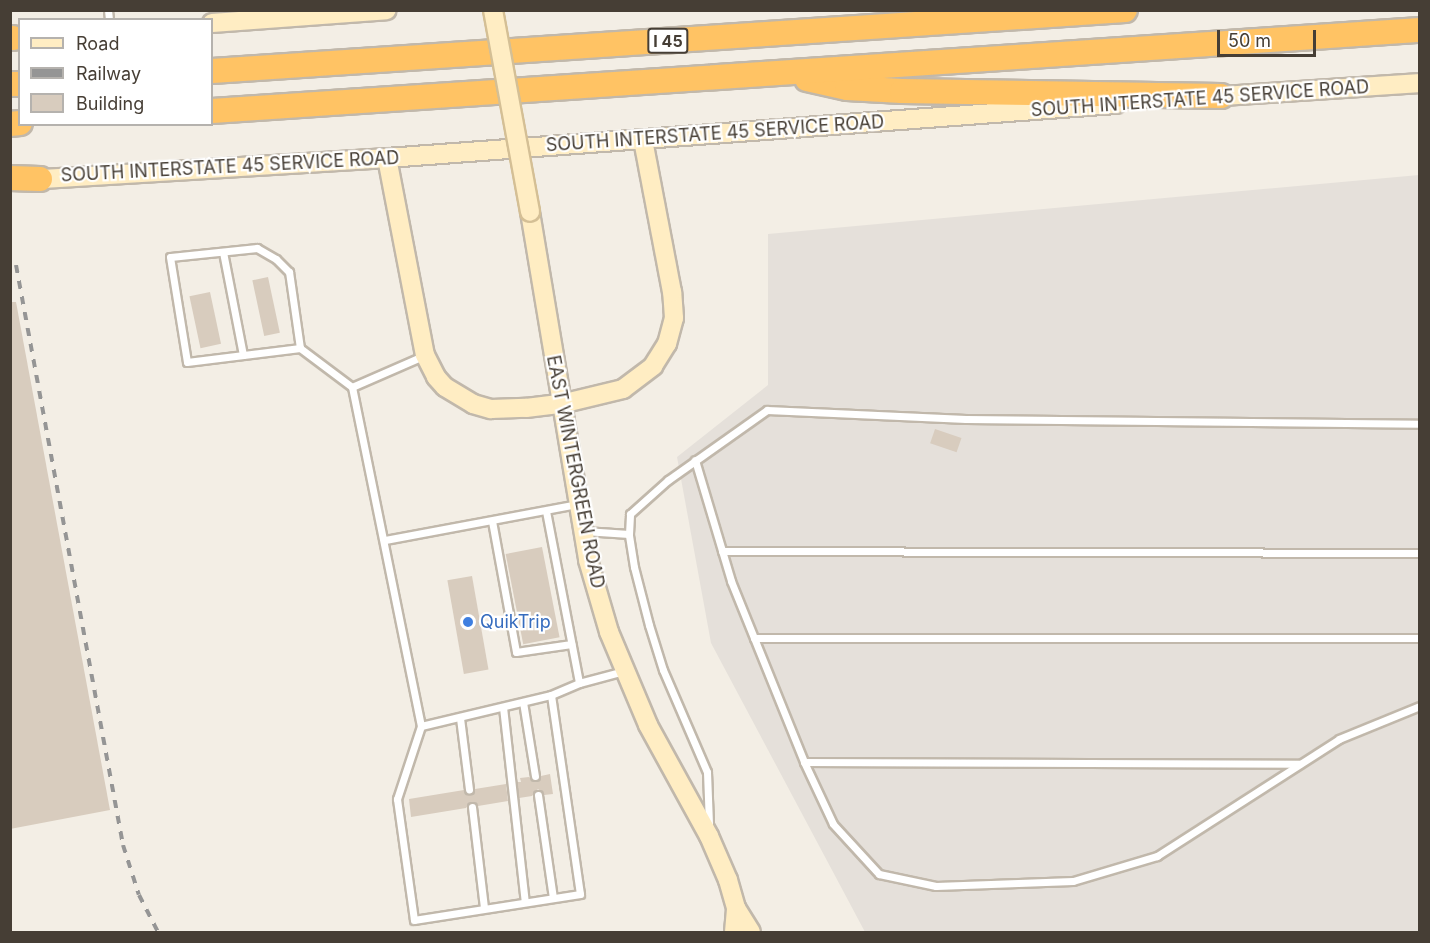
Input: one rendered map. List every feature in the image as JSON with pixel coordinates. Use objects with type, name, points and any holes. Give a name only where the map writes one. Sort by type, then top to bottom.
[{"type":"highway","name":"I 45","points":[[213,71],[1125,10]]},
{"type":"highway","name":"I 45","points":[[213,111],[1419,30]]},
{"type":"highway","points":[[778,73],[847,88],[902,91],[1221,96]]},
{"type":"highway","points":[[10,179],[40,179]]},
{"type":"main road","points":[[213,24],[387,10]]},
{"type":"main road","name":"EAST WINTERGREEN ROAD","points":[[493,10],[530,212],[588,560],[609,632],[624,671],[648,725],[709,836],[729,880],[736,908]]},
{"type":"main road","name":"SOUTH INTERSTATE 45 SERVICE ROAD","points":[[40,179],[387,158],[1419,83]]},
{"type":"main road","points":[[387,158],[425,355],[445,387],[473,404],[491,408],[526,408],[561,404],[611,393],[634,382],[657,361],[671,331],[672,292],[643,140]]},
{"type":"main road","points":[[734,933],[736,908]]},
{"type":"main road","points":[[736,908],[751,933]]},
{"type":"lane","points":[[300,348],[289,272],[276,259],[257,248],[170,257],[187,362],[300,348],[352,387],[385,540],[421,726],[397,799],[414,920],[580,894],[551,695]]},
{"type":"lane","points":[[223,252],[243,355]]},
{"type":"lane","points":[[352,387],[425,355]]},
{"type":"lane","points":[[709,836],[707,772],[663,670],[642,596],[629,534],[630,514],[695,460],[767,410],[966,419],[1419,424]]},
{"type":"lane","points":[[695,460],[731,581],[804,762],[833,824],[879,874],[936,886],[1073,881],[1157,856],[1339,739],[1419,706]]},
{"type":"lane","points":[[385,540],[580,503]]},
{"type":"lane","points":[[546,511],[579,683]]},
{"type":"lane","points":[[492,521],[516,652],[571,644]]},
{"type":"lane","points":[[584,531],[629,534]]},
{"type":"lane","points":[[722,551],[1419,553]]},
{"type":"lane","points":[[754,638],[1419,638]]},
{"type":"lane","points":[[421,726],[551,695],[579,683],[624,671]]},
{"type":"lane","points":[[523,702],[535,776]]},
{"type":"lane","points":[[503,707],[525,902]]},
{"type":"lane","points":[[460,718],[469,789]]},
{"type":"lane","points":[[804,762],[1300,764]]},
{"type":"lane","points":[[538,795],[553,898]]},
{"type":"lane","points":[[472,807],[484,908]]},
{"type":"shaded area","points":[[1419,175],[1419,932],[865,932],[711,643],[677,457],[768,385],[768,234]]},
{"type":"building","points":[[268,277],[280,333],[264,336],[252,280]]},
{"type":"building","points":[[210,292],[221,344],[200,348],[189,296]]},
{"type":"building","points":[[10,302],[16,302],[110,810],[10,829]]},
{"type":"building","points":[[935,429],[961,438],[957,452],[930,443]]},
{"type":"building","name":"QuikTrip","points":[[542,547],[560,637],[523,644],[506,554]]},
{"type":"building","points":[[472,576],[488,670],[464,674],[447,580]]},
{"type":"building","points":[[550,774],[553,794],[544,795],[538,789],[532,796],[519,798],[517,782],[521,782],[520,778],[529,777],[535,782],[541,776]]},
{"type":"building","points":[[506,784],[508,801],[478,806],[471,802],[466,808],[411,817],[409,799],[464,790],[470,794],[475,789]]},
{"type":"railway","points":[[16,265],[123,845],[139,895],[158,932]]},
{"type":"place","name":"QuikTrip","points":[[468,622]]}]
